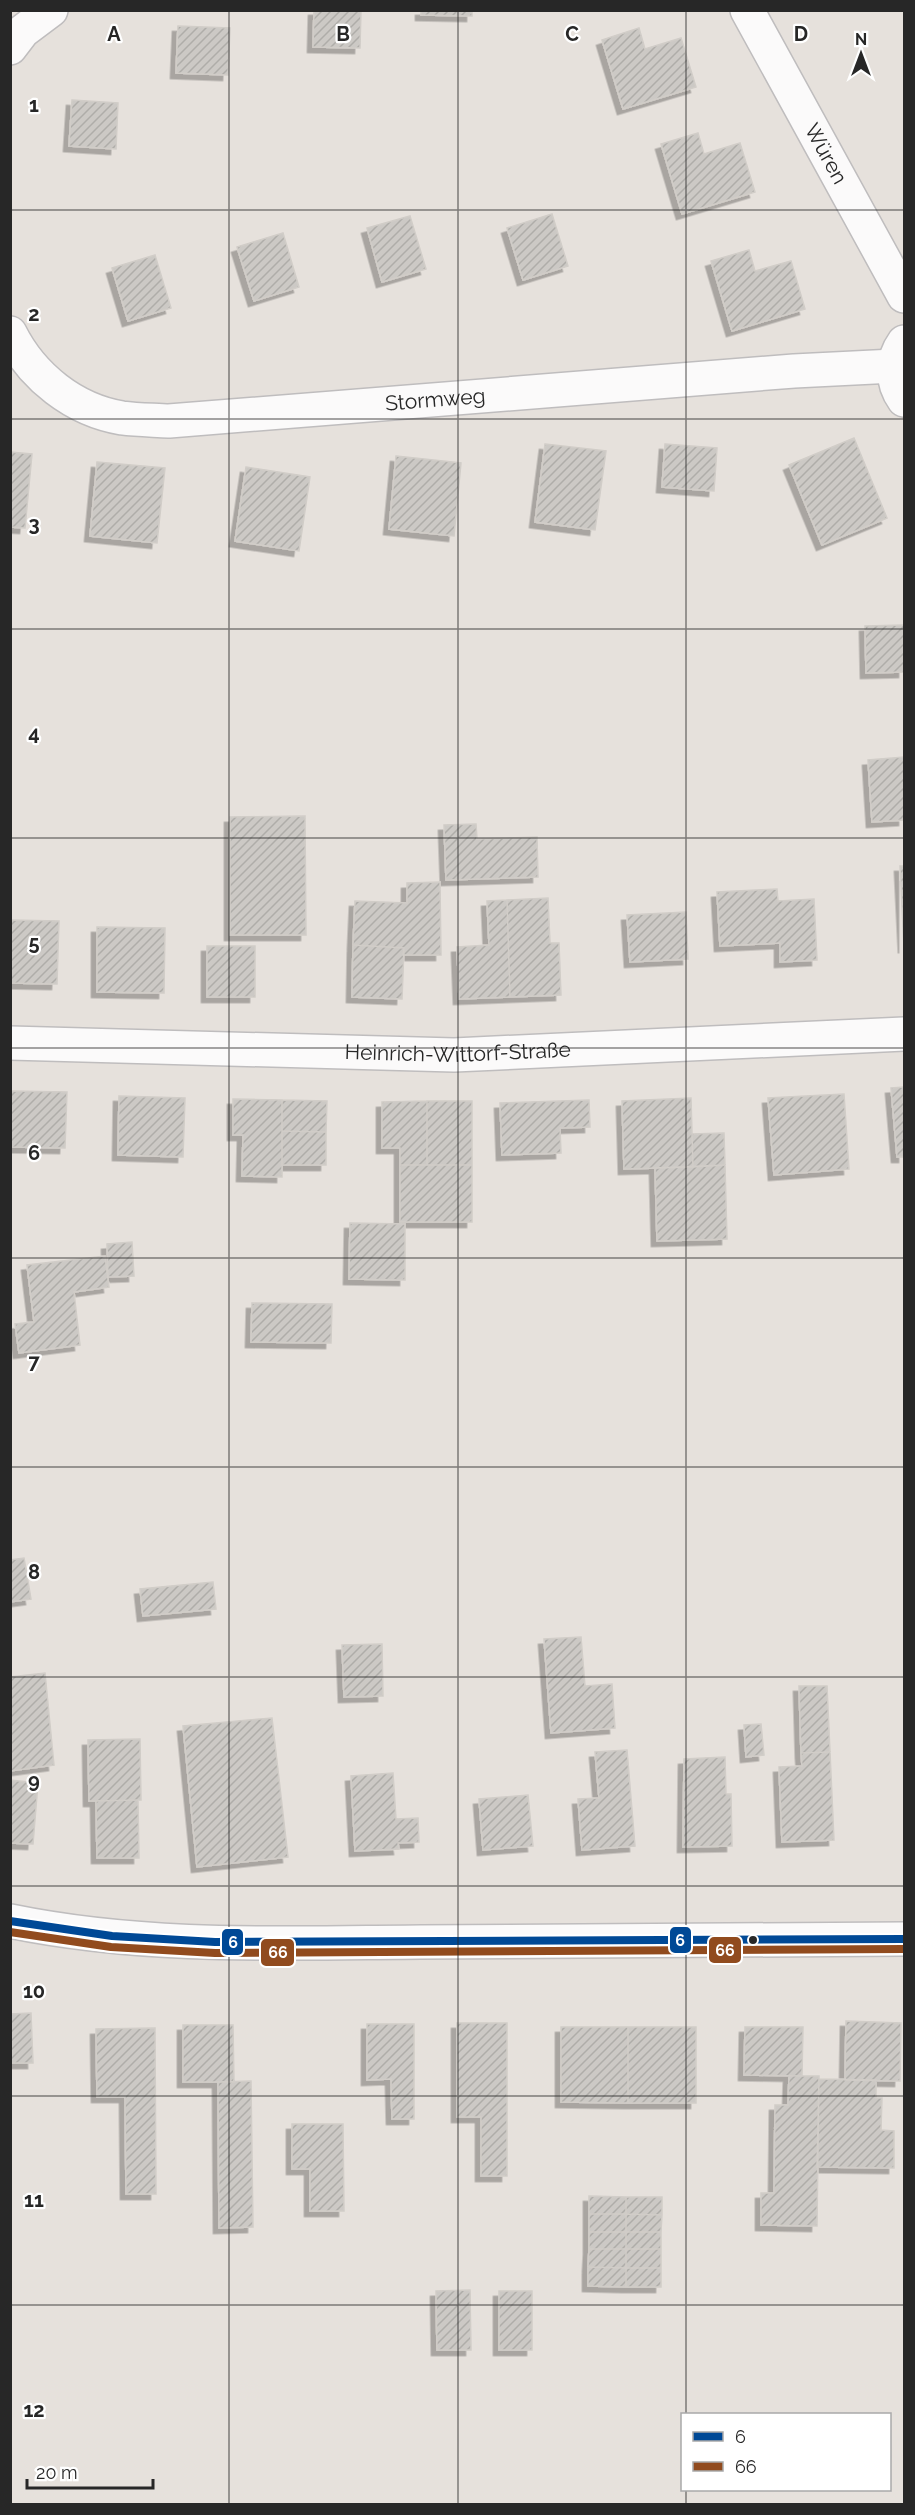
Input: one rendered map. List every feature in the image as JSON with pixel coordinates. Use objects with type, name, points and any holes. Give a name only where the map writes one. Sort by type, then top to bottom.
[{"type":"street","points":[[10,48],[23,31],[51,10]]},
{"type":"street","name":"Würen","points":[[747,10],[904,296]]},
{"type":"street","name":"Stormweg","points":[[10,333],[27,361],[51,386],[83,406],[121,418],[169,421],[794,371],[899,354]]},
{"type":"street","points":[[899,354],[895,383],[904,400]]},
{"type":"street","name":"Heinrich-Wittorf-Straße","points":[[10,1043],[454,1055],[904,1034]]},
{"type":"street","points":[[10,1921],[62,1931],[142,1940],[242,1943],[904,1939]]},
{"type":"building","points":[[314,10],[361,10],[360,48],[313,47]]},
{"type":"building","points":[[421,10],[472,10],[472,16],[421,15]]},
{"type":"building","points":[[178,26],[230,28],[228,75],[176,73]]},
{"type":"building","points":[[639,28],[645,49],[681,38],[696,87],[623,109],[602,40]]},
{"type":"building","points":[[72,100],[118,103],[116,149],[69,146]]},
{"type":"building","points":[[698,133],[704,154],[740,143],[755,192],[682,214],[661,144]]},
{"type":"building","points":[[552,214],[568,266],[523,280],[507,228]]},
{"type":"building","points":[[410,216],[426,269],[382,282],[367,228]]},
{"type":"building","points":[[283,233],[299,287],[254,301],[237,247]]},
{"type":"building","points":[[749,250],[755,271],[791,261],[805,309],[732,331],[711,261]]},
{"type":"building","points":[[155,255],[171,308],[128,321],[112,268]]},
{"type":"building","points":[[854,438],[887,518],[822,545],[789,465]]},
{"type":"building","points":[[545,444],[606,451],[595,530],[535,522]]},
{"type":"building","points":[[665,444],[717,448],[714,491],[662,487]]},
{"type":"building","points":[[10,452],[32,454],[25,528],[10,527]]},
{"type":"building","points":[[396,456],[461,463],[454,536],[389,529]]},
{"type":"building","points":[[97,462],[165,468],[157,543],[90,536]]},
{"type":"building","points":[[246,467],[310,477],[299,551],[235,541]]},
{"type":"building","points":[[904,625],[904,672],[866,673],[865,626]]},
{"type":"building","points":[[904,757],[904,820],[872,822],[868,760]]},
{"type":"building","points":[[305,816],[306,935],[230,935],[230,817]]},
{"type":"building","points":[[476,824],[477,839],[537,837],[538,877],[446,880],[444,825]]},
{"type":"building","points":[[900,866],[904,866],[904,948]]},
{"type":"building","points":[[440,882],[441,955],[403,955],[404,948],[353,945],[355,901],[407,903],[407,883]]},
{"type":"building","points":[[777,889],[778,901],[814,899],[817,960],[780,962],[780,943],[720,946],[717,892]]},
{"type":"building","points":[[548,898],[550,943],[559,943],[561,995],[510,997],[507,900]]},
{"type":"building","points":[[507,900],[510,997],[459,999],[457,947],[489,945],[487,901]]},
{"type":"building","points":[[686,912],[688,959],[630,962],[627,915]]},
{"type":"building","points":[[10,920],[59,921],[57,984],[10,983]]},
{"type":"building","points":[[97,927],[165,928],[164,993],[97,992]]},
{"type":"building","points":[[353,945],[404,948],[402,999],[352,997]]},
{"type":"building","points":[[207,946],[255,946],[255,997],[207,997]]},
{"type":"building","points":[[904,1087],[904,1157],[897,1157],[891,1088]]},
{"type":"building","points":[[10,1091],[67,1092],[65,1148],[10,1147]]},
{"type":"building","points":[[844,1094],[849,1169],[774,1175],[768,1098]]},
{"type":"building","points":[[119,1096],[185,1098],[183,1157],[118,1155]]},
{"type":"building","points":[[691,1098],[693,1167],[624,1169],[622,1101]]},
{"type":"building","points":[[233,1099],[282,1100],[282,1177],[242,1176],[243,1135],[233,1135]]},
{"type":"building","points":[[282,1100],[327,1101],[326,1132],[282,1131]]},
{"type":"building","points":[[589,1100],[590,1127],[560,1128],[561,1153],[502,1155],[500,1103]]},
{"type":"building","points":[[427,1101],[427,1165],[400,1165],[400,1148],[382,1148],[382,1102]]},
{"type":"building","points":[[427,1101],[472,1101],[472,1165],[427,1165]]},
{"type":"building","points":[[282,1131],[326,1132],[326,1165],[282,1165]]},
{"type":"building","points":[[724,1133],[725,1165],[693,1167],[692,1134]]},
{"type":"building","points":[[400,1165],[472,1165],[472,1222],[400,1222]]},
{"type":"building","points":[[725,1165],[727,1239],[657,1241],[655,1168]]},
{"type":"building","points":[[350,1223],[405,1224],[405,1280],[349,1279]]},
{"type":"building","points":[[132,1242],[134,1276],[108,1277],[107,1244]]},
{"type":"building","points":[[105,1256],[109,1287],[74,1292],[80,1345],[19,1353],[15,1324],[34,1322],[27,1265]]},
{"type":"building","points":[[252,1303],[332,1304],[331,1343],[251,1342]]},
{"type":"building","points":[[24,1558],[31,1599],[10,1602],[10,1560]]},
{"type":"building","points":[[213,1582],[216,1609],[143,1616],[140,1589]]},
{"type":"building","points":[[581,1637],[585,1686],[612,1684],[615,1728],[551,1733],[544,1639]]},
{"type":"building","points":[[382,1644],[383,1696],[344,1697],[342,1645]]},
{"type":"building","points":[[45,1673],[54,1765],[10,1771],[10,1677]]},
{"type":"building","points":[[799,1686],[827,1686],[830,1752],[801,1753]]},
{"type":"building","points":[[272,1718],[288,1857],[197,1867],[183,1726]]},
{"type":"building","points":[[761,1724],[764,1755],[746,1757],[744,1725]]},
{"type":"building","points":[[140,1739],[141,1800],[89,1801],[88,1740]]},
{"type":"building","points":[[627,1750],[635,1846],[582,1850],[578,1799],[599,1798],[595,1752]]},
{"type":"building","points":[[830,1752],[834,1840],[782,1842],[779,1767],[802,1766],[801,1753]]},
{"type":"building","points":[[725,1757],[726,1794],[731,1794],[732,1846],[683,1847],[684,1759]]},
{"type":"building","points":[[393,1773],[396,1819],[418,1818],[419,1842],[398,1843],[399,1849],[355,1851],[351,1776]]},
{"type":"building","points":[[10,1780],[38,1783],[33,1844],[10,1843]]},
{"type":"building","points":[[528,1795],[533,1846],[483,1850],[479,1799]]},
{"type":"building","points":[[138,1800],[139,1858],[97,1858],[96,1801]]},
{"type":"building","points":[[31,2013],[33,2063],[10,2063],[10,2014]]},
{"type":"building","points":[[846,2021],[901,2023],[900,2081],[845,2080]]},
{"type":"building","points":[[457,2023],[507,2023],[507,2176],[481,2176],[481,2117],[457,2117]]},
{"type":"building","points":[[367,2024],[414,2024],[414,2119],[392,2119],[391,2079],[367,2080]]},
{"type":"building","points":[[183,2025],[233,2025],[234,2082],[183,2082]]},
{"type":"building","points":[[561,2027],[628,2027],[628,2103],[561,2102]]},
{"type":"building","points":[[628,2027],[696,2027],[696,2103],[628,2103]]},
{"type":"building","points":[[745,2027],[803,2027],[802,2076],[744,2075]]},
{"type":"building","points":[[155,2028],[156,2194],[126,2194],[125,2097],[97,2097],[96,2029]]},
{"type":"building","points":[[789,2076],[819,2076],[817,2226],[761,2225],[761,2193],[774,2193],[775,2105],[788,2105]]},
{"type":"building","points":[[819,2079],[876,2080],[876,2098],[882,2098],[881,2130],[894,2131],[894,2168],[817,2167]]},
{"type":"building","points":[[251,2081],[253,2227],[219,2228],[218,2082]]},
{"type":"building","points":[[292,2124],[343,2124],[344,2211],[310,2211],[310,2169],[292,2169]]},
{"type":"building","points":[[589,2196],[626,2197],[626,2214],[589,2214]]},
{"type":"building","points":[[626,2197],[662,2197],[662,2215],[626,2214]]},
{"type":"building","points":[[589,2214],[626,2214],[626,2232],[589,2232]]},
{"type":"building","points":[[626,2214],[662,2215],[661,2232],[626,2232]]},
{"type":"building","points":[[589,2232],[626,2232],[626,2249],[589,2249]]},
{"type":"building","points":[[626,2232],[661,2232],[661,2249],[626,2249]]},
{"type":"building","points":[[589,2249],[626,2249],[626,2268],[588,2267]]},
{"type":"building","points":[[626,2249],[661,2249],[661,2268],[626,2268]]},
{"type":"building","points":[[588,2267],[626,2268],[626,2287],[588,2286]]},
{"type":"building","points":[[626,2268],[661,2268],[661,2287],[626,2287]]},
{"type":"building","points":[[470,2290],[471,2350],[437,2350],[436,2291]]},
{"type":"building","points":[[499,2291],[532,2291],[532,2350],[499,2350]]},
{"type":"transit line","name":"6","points":[[10,1921],[112,1936],[215,1942],[904,1939]]},
{"type":"transit line","name":"66","points":[[10,1932],[111,1947],[215,1953],[904,1949]]}]
